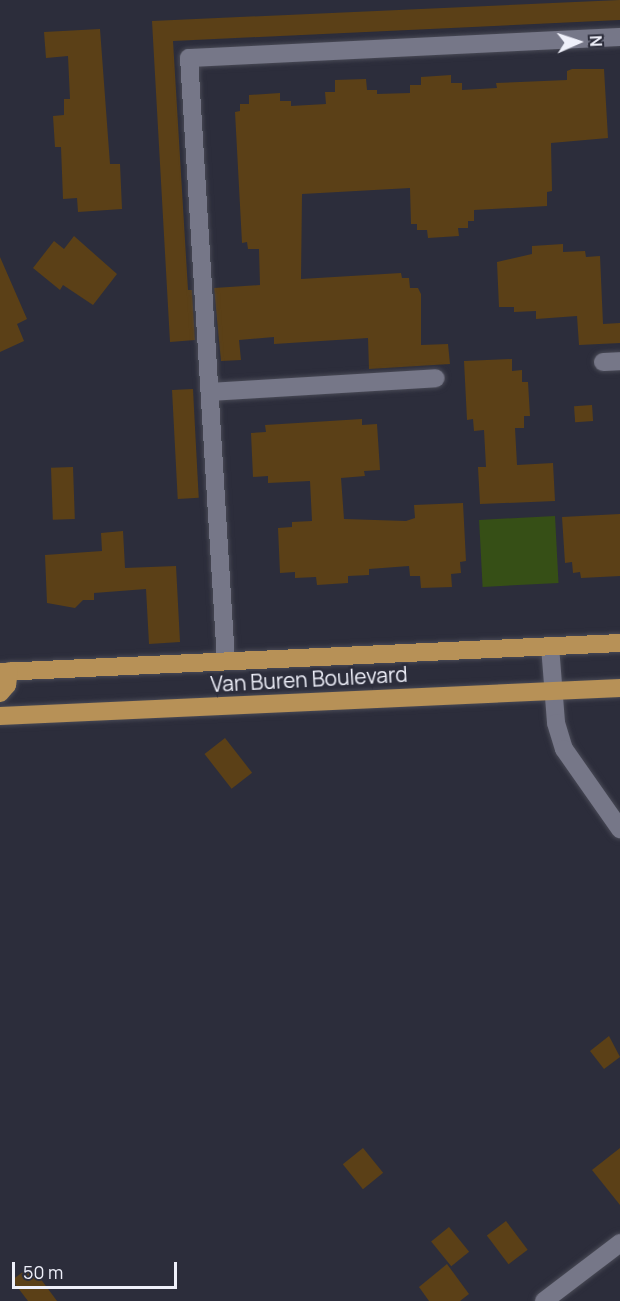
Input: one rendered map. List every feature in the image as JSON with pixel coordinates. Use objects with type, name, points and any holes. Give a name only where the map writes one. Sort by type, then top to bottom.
[{"type":"main road","name":"Van Buren Boulevard","points":[[4,671],[620,643]]},
{"type":"main road","points":[[0,693],[7,685],[4,671]]},
{"type":"main road","name":"Van Buren Boulevard","points":[[0,716],[620,688]]},
{"type":"street","points":[[226,661],[189,58],[620,37]]},
{"type":"street","points":[[210,392],[436,378]]},
{"type":"street","points":[[550,646],[553,691],[564,749],[620,829]]},
{"type":"street","points":[[544,1301],[620,1243]]},
{"type":"green space","points":[[555,516],[559,583],[483,587],[479,520]]},
{"type":"building","points":[[620,0],[620,20],[173,41],[188,290],[192,290],[195,340],[170,342],[152,21]]},
{"type":"building","points":[[100,29],[110,164],[120,164],[122,209],[78,212],[77,198],[63,199],[61,147],[55,147],[53,116],[64,115],[64,99],[70,99],[68,56],[46,58],[44,32]]},
{"type":"building","points":[[604,69],[608,138],[551,143],[552,191],[547,192],[547,206],[474,210],[474,221],[468,221],[468,228],[458,228],[459,236],[428,238],[427,230],[417,230],[417,224],[411,224],[410,188],[302,194],[301,279],[401,273],[402,278],[409,278],[410,288],[418,288],[421,294],[421,345],[448,344],[450,364],[369,369],[368,338],[274,344],[274,337],[239,340],[241,360],[221,361],[214,288],[260,285],[259,249],[248,249],[247,242],[242,243],[235,112],[240,111],[240,104],[249,104],[249,95],[280,93],[280,101],[291,101],[291,106],[326,104],[325,92],[335,92],[335,80],[366,79],[367,90],[377,90],[377,94],[410,93],[410,85],[421,85],[421,77],[451,75],[451,83],[462,83],[462,90],[497,88],[496,83],[567,80],[567,71]]},
{"type":"building","points":[[74,236],[117,274],[93,305],[63,285],[60,290],[33,268],[54,241],[64,249]]},
{"type":"building","points":[[563,244],[563,252],[585,251],[586,257],[600,256],[603,324],[620,323],[620,343],[579,345],[577,316],[536,319],[536,311],[514,312],[514,307],[499,307],[497,262],[532,254],[532,246]]},
{"type":"building","points":[[0,257],[27,319],[17,324],[24,341],[0,352]]},
{"type":"building","points":[[512,359],[512,371],[522,370],[522,382],[528,382],[530,416],[524,416],[524,428],[515,428],[517,465],[553,463],[555,501],[480,504],[478,467],[486,467],[484,430],[474,431],[473,419],[467,420],[464,361]]},
{"type":"building","points":[[193,389],[199,498],[178,499],[172,390]]},
{"type":"building","points":[[592,405],[593,421],[575,422],[574,406]]},
{"type":"building","points":[[362,419],[362,425],[377,424],[380,470],[364,471],[365,476],[341,478],[344,519],[406,521],[415,518],[414,505],[463,503],[466,561],[460,562],[461,573],[451,574],[452,587],[421,588],[420,576],[410,576],[409,566],[369,569],[369,575],[348,576],[348,583],[317,585],[316,577],[295,578],[295,572],[280,573],[278,528],[292,527],[292,522],[312,521],[310,481],[268,483],[268,476],[253,477],[251,433],[266,432],[265,425]]},
{"type":"building","points":[[73,467],[75,519],[53,520],[51,468]]},
{"type":"building","points":[[620,514],[620,576],[581,578],[580,572],[573,573],[572,562],[565,563],[562,517]]},
{"type":"building","points":[[123,531],[125,568],[176,566],[180,642],[149,644],[146,589],[94,593],[94,600],[83,600],[75,608],[47,603],[45,555],[102,551],[101,533]]},
{"type":"building","points":[[225,738],[252,773],[232,789],[205,754]]},
{"type":"building","points":[[609,1036],[620,1057],[604,1069],[590,1051]]},
{"type":"building","points":[[363,1148],[383,1173],[363,1189],[343,1164]]},
{"type":"building","points":[[620,1148],[620,1205],[592,1170]]},
{"type":"building","points":[[506,1221],[528,1250],[508,1264],[487,1235]]},
{"type":"building","points":[[449,1227],[469,1252],[451,1266],[431,1241]]},
{"type":"building","points":[[447,1264],[469,1294],[460,1301],[429,1301],[419,1287]]},
{"type":"building","points":[[31,1266],[57,1301],[28,1301],[12,1280]]}]
